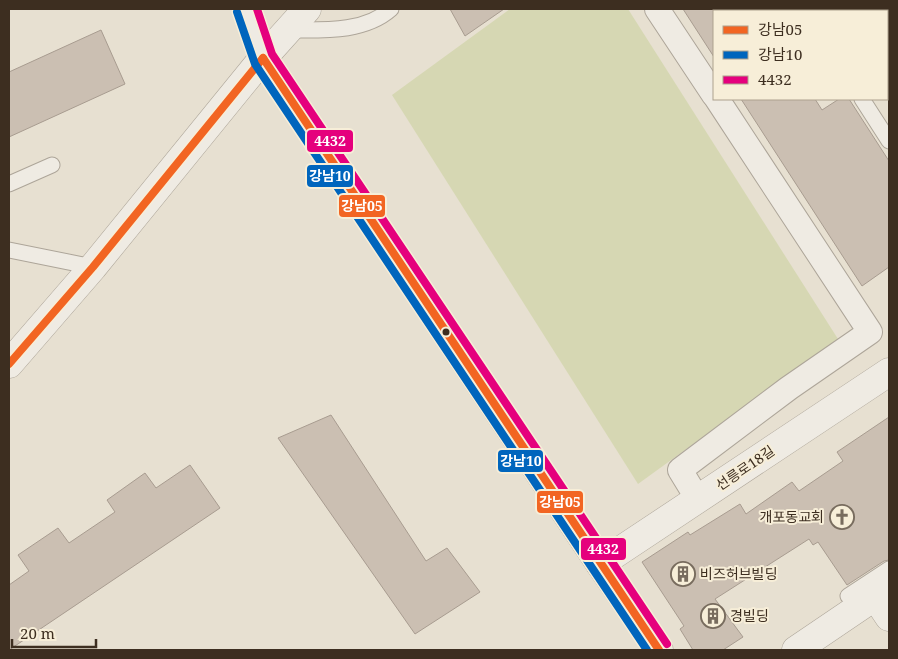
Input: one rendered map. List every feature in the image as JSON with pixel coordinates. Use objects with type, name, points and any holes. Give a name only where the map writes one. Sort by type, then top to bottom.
[{"type":"street","points":[[247,9],[263,58],[659,650]]},
{"type":"street","points":[[9,364],[93,267],[263,58],[307,9]]},
{"type":"street","points":[[658,9],[713,93]]},
{"type":"street","points":[[691,488],[680,470],[789,388],[870,332],[718,100]]},
{"type":"street","name":"선릉로18길","points":[[600,564],[889,372]]},
{"type":"street","points":[[796,650],[885,600]]},
{"type":"lane","points":[[288,30],[325,30],[354,27],[381,18],[391,9]]},
{"type":"lane","points":[[863,100],[889,141]]},
{"type":"lane","points":[[9,184],[52,165]]},
{"type":"lane","points":[[9,250],[93,267]]},
{"type":"lane","points":[[848,596],[889,569]]},
{"type":"green space","points":[[510,9],[628,9],[838,339],[638,484],[392,95]]},
{"type":"green space","points":[[889,9],[889,56],[888,10],[813,10]]},
{"type":"building","points":[[450,9],[504,9],[465,36]]},
{"type":"building","points":[[683,9],[714,9],[713,55]]},
{"type":"building","points":[[101,30],[125,84],[9,137],[9,72]]},
{"type":"building","points":[[742,100],[816,100],[822,110],[837,100],[850,100],[889,161],[889,267],[862,286]]},
{"type":"building","points":[[331,415],[426,561],[447,548],[480,592],[415,634],[278,438]]},
{"type":"building","points":[[889,417],[889,560],[884,561],[847,585],[818,542],[813,545],[809,539],[715,599],[743,637],[723,650],[693,650],[680,629],[684,626],[642,562],[688,532],[690,535],[740,504],[746,514],[792,482],[799,491],[843,461],[837,452]]},
{"type":"building","points":[[190,465],[220,508],[9,650],[9,585],[29,571],[18,555],[58,528],[69,543],[115,512],[107,500],[145,473],[156,488]]},
{"type":"transit line","name":"4432","points":[[257,9],[272,54],[667,644]]},
{"type":"transit line","name":"강남10","points":[[237,12],[255,64],[647,650]]},
{"type":"transit line","name":"강남05","points":[[263,58],[659,650]]},
{"type":"transit line","name":"강남05","points":[[9,364],[93,267],[263,58]]},
{"type":"place","name":"개포동교회","points":[[842,517]]},
{"type":"place","name":"비즈허브빌딩","points":[[683,574]]},
{"type":"place","name":"경빌딩","points":[[713,616]]}]
